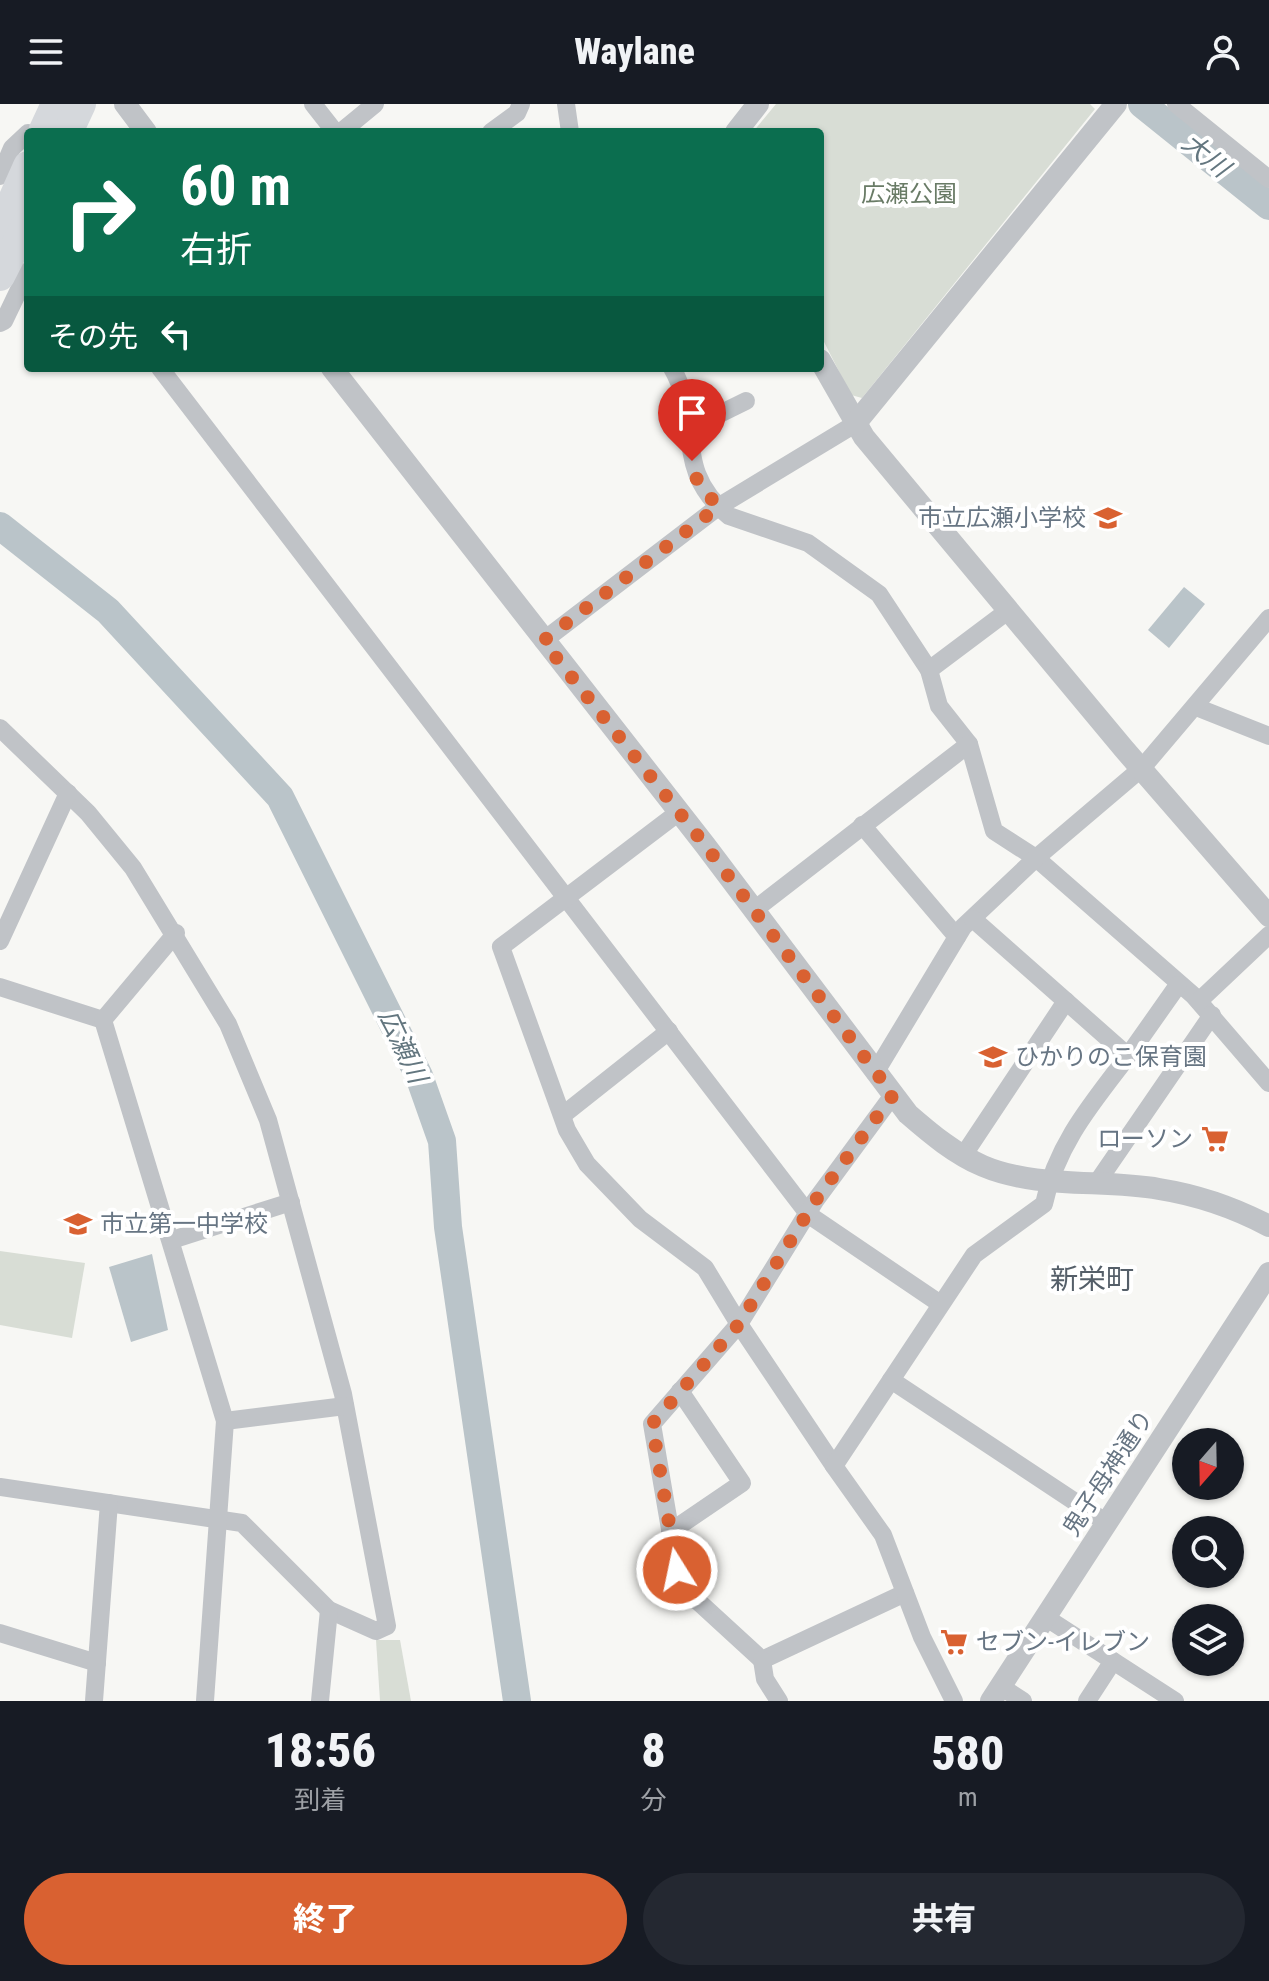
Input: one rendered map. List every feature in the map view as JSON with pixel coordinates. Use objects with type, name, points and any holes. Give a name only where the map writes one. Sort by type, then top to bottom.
[{"type":"highway","points":[[45,127],[81,104]]},
{"type":"highway","points":[[0,229],[24,175]]},
{"type":"highway","points":[[0,276],[24,229]]},
{"type":"street","points":[[125,104],[143,128]]},
{"type":"street","points":[[313,104],[334,128]]},
{"type":"street","points":[[343,128],[375,104]]},
{"type":"street","points":[[566,104],[569,128]]},
{"type":"street","points":[[739,128],[758,104]]},
{"type":"street","points":[[1176,104],[1269,179]]},
{"type":"street","points":[[543,641],[718,507],[855,424],[1115,106]]},
{"type":"street","points":[[498,128],[517,118]]},
{"type":"street","points":[[0,176],[12,148],[24,140]]},
{"type":"street","points":[[0,323],[4,321],[24,279]]},
{"type":"street","points":[[824,367],[855,424],[1269,916]]},
{"type":"street","points":[[163,372],[809,1215],[939,1303]]},
{"type":"street","points":[[335,372],[679,812],[875,1073],[929,1132],[963,1156],[997,1170],[1049,1179],[1158,1189],[1205,1199],[1269,1226]]},
{"type":"street","points":[[674,372],[683,394],[694,473],[718,507],[729,516],[808,543],[879,594],[929,670],[939,706],[969,744],[994,831],[1036,858],[1199,1001],[1269,1083]]},
{"type":"street","points":[[687,430],[746,401]]},
{"type":"street","points":[[929,670],[1009,610]]},
{"type":"street","points":[[875,1073],[957,937],[1036,858],[1142,768],[1269,619]]},
{"type":"street","points":[[1196,707],[1269,736]]},
{"type":"street","points":[[0,728],[68,793],[133,868],[176,933],[228,1024],[268,1120],[345,1406],[387,1626],[376,1631],[329,1610],[242,1523],[0,1487]]},
{"type":"street","points":[[754,910],[969,744]]},
{"type":"street","points":[[0,941],[68,793]]},
{"type":"street","points":[[679,812],[501,947],[567,1130],[587,1164],[640,1219],[705,1268],[739,1324],[883,1535],[905,1593],[954,1701]]},
{"type":"street","points":[[862,825],[957,937]]},
{"type":"street","points":[[973,919],[1128,1056]]},
{"type":"street","points":[[103,1020],[176,933]]},
{"type":"street","points":[[1199,1001],[1269,935]]},
{"type":"street","points":[[834,1466],[939,1303],[974,1255],[1044,1204],[1049,1179],[1066,1140],[1178,985]]},
{"type":"street","points":[[0,987],[103,1020]]},
{"type":"street","points":[[963,1156],[1066,1001]]},
{"type":"street","points":[[1096,1184],[1212,1015]]},
{"type":"street","points":[[103,1020],[225,1421],[205,1701]]},
{"type":"street","points":[[563,1115],[669,1031]]},
{"type":"street","points":[[779,1701],[765,1679],[762,1660],[690,1594],[677,1570],[652,1424],[739,1324],[809,1215],[893,1095]]},
{"type":"street","points":[[172,1240],[291,1202]]},
{"type":"street","name":"鬼子母神通り","points":[[996,1694],[1269,1273]]},
{"type":"street","points":[[891,1380],[1107,1523]]},
{"type":"street","points":[[670,1532],[681,1528],[742,1483],[680,1391]]},
{"type":"street","points":[[225,1421],[345,1406]]},
{"type":"street","points":[[94,1701],[109,1503]]},
{"type":"street","points":[[762,1660],[905,1593]]},
{"type":"street","points":[[320,1701],[329,1610]]},
{"type":"street","points":[[1045,1617],[1175,1701]]},
{"type":"street","points":[[0,1633],[97,1663]]},
{"type":"street","points":[[1087,1701],[1113,1661]]},
{"type":"street","points":[[996,1694],[1023,1701]]},
{"type":"green space","name":"広瀬公園","points":[[776,104],[1090,104],[1095,109],[862,398],[851,395],[824,342],[824,128],[756,128]]},
{"type":"green space","points":[[0,1251],[85,1263],[72,1338],[0,1325]]},
{"type":"green space","points":[[376,1640],[400,1640],[411,1701],[380,1701]]},
{"type":"shaded area","points":[[1184,587],[1205,604],[1169,648],[1148,630]]},
{"type":"shaded area","points":[[152,1254],[168,1330],[131,1342],[109,1267]]},
{"type":"waterway","name":"大川","points":[[1142,104],[1269,206]]},
{"type":"waterway","name":"広瀬川","points":[[0,526],[108,611],[280,797],[419,1076],[442,1141],[448,1227],[517,1701]]},
{"type":"place","name":"市立広瀬小学校","points":[[1108,518]]},
{"type":"place","name":"ひかりのこ保育園","points":[[993,1057]]},
{"type":"place","name":"ローソン","points":[[1215,1139]]},
{"type":"place","name":"市立第一中学校","points":[[78,1224]]},
{"type":"place","name":"セブン-イレブン","points":[[954,1642]]},
{"type":"district","name":"新栄町","points":[[1092,1279]]},
{"type":"route","points":[[677,1570],[652,1424],[739,1324],[815,1201],[893,1095],[705,845],[543,641],[718,507],[697,480],[692,461]]}]
